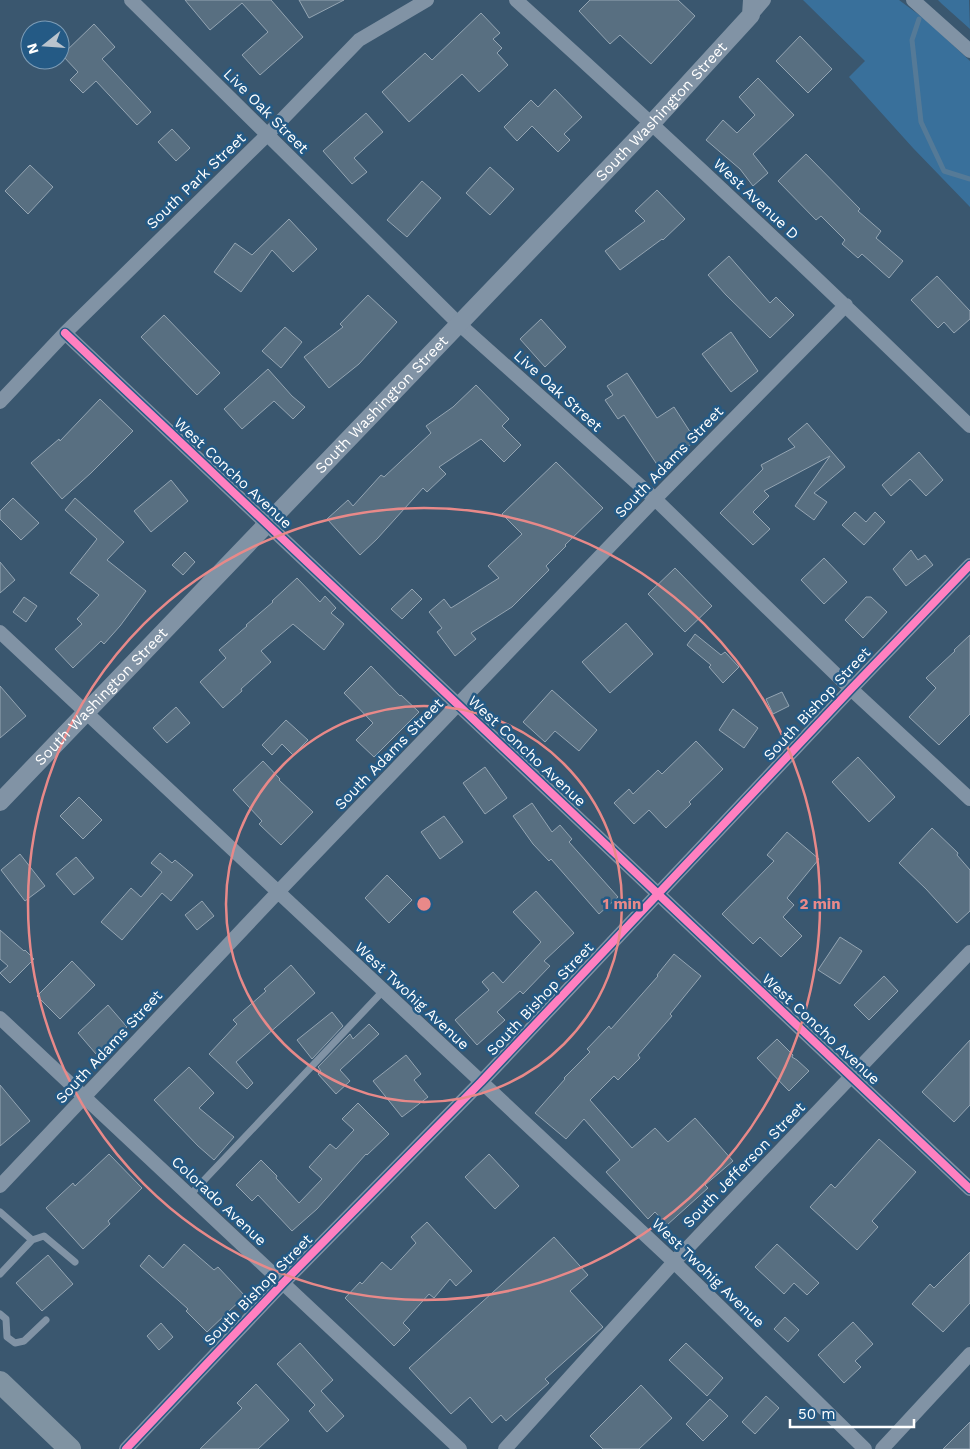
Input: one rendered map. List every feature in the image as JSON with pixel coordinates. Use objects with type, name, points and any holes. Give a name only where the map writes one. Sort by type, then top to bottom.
[{"type":"main road","points":[[0,1382],[70,1449]]},
{"type":"street","name":"Live Oak Street","points":[[131,0],[459,324],[655,499],[851,688],[970,799]]},
{"type":"street","name":"South Park Street","points":[[0,402],[65,333],[267,135],[359,40],[427,0]]},
{"type":"street","name":"West Avenue D","points":[[516,0],[652,123],[846,305],[970,426]]},
{"type":"street","points":[[752,8],[764,0]]},
{"type":"street","points":[[913,0],[970,51]]},
{"type":"street","name":"South Washington Street","points":[[0,802],[652,123],[752,8]]},
{"type":"street","name":"South Adams Street","points":[[0,1186],[278,892],[655,499],[846,305]]},
{"type":"street","name":"West Concho Avenue","points":[[65,333],[970,1189]]},
{"type":"street","name":"South Bishop Street","points":[[126,1449],[282,1283],[481,1082],[851,688],[970,565]]},
{"type":"street","name":"West Twohig Avenue","points":[[0,632],[87,711],[383,991],[674,1262],[866,1449]]},
{"type":"street","name":"South Jefferson Street","points":[[505,1449],[674,1262],[970,952]]},
{"type":"street","name":"Colorado Avenue","points":[[0,1018],[460,1449]]},
{"type":"street","points":[[882,1449],[970,1354]]},
{"type":"lane","points":[[190,1195],[383,991]]},
{"type":"lane","points":[[0,1212],[32,1240]]},
{"type":"lane","points":[[0,1274],[32,1240],[44,1236],[75,1262]]},
{"type":"lane","points":[[0,1314],[6,1320],[7,1337],[15,1344],[24,1341],[46,1320]]},
{"type":"shaded area","points":[[803,0],[899,0],[926,20],[970,61],[970,207],[913,148],[849,77],[865,61]]},
{"type":"shaded area","points":[[938,0],[969,0],[970,29],[942,4]]},
{"type":"building","points":[[185,0],[271,0],[303,37],[260,75],[242,55],[268,32],[242,3],[210,30]]},
{"type":"building","points":[[299,0],[344,0],[309,18]]},
{"type":"building","points":[[590,0],[678,0],[695,16],[651,64],[620,35],[610,44],[579,11]]},
{"type":"building","points":[[481,13],[500,33],[493,39],[502,48],[497,53],[508,65],[479,92],[462,74],[409,122],[382,92],[425,53],[432,60]]},
{"type":"building","points":[[94,24],[115,47],[102,59],[151,112],[137,125],[96,81],[83,93],[70,80],[78,72],[70,64],[70,47]]},
{"type":"building","points":[[800,36],[832,69],[808,93],[776,61]]},
{"type":"building","points":[[758,78],[794,115],[753,154],[768,173],[753,186],[740,169],[706,140],[723,120],[737,133],[755,115],[739,97]]},
{"type":"building","points":[[555,89],[582,117],[564,134],[570,140],[558,152],[532,126],[517,141],[504,127],[531,100],[538,107]]},
{"type":"building","points":[[366,113],[383,132],[354,158],[367,172],[352,184],[323,151]]},
{"type":"building","points":[[172,129],[190,148],[176,161],[158,142]]},
{"type":"building","points":[[806,154],[860,209],[858,211],[881,231],[876,238],[903,261],[889,278],[862,254],[858,258],[842,244],[845,240],[821,216],[816,220],[778,181]]},
{"type":"building","points":[[30,165],[53,187],[28,214],[5,191]]},
{"type":"building","points":[[490,167],[514,189],[490,215],[466,193]]},
{"type":"building","points":[[422,181],[441,198],[407,237],[387,220]]},
{"type":"building","points":[[657,190],[685,219],[663,240],[620,270],[605,251],[645,221],[635,211]]},
{"type":"building","points":[[289,219],[317,249],[293,272],[272,250],[241,292],[214,272],[235,243],[252,255]]},
{"type":"building","points":[[729,256],[770,303],[776,297],[794,315],[770,338],[708,275]]},
{"type":"building","points":[[937,276],[970,311],[970,319],[954,333],[944,322],[938,328],[911,300]]},
{"type":"building","points":[[368,295],[397,322],[359,364],[329,388],[304,357],[343,327],[340,324]]},
{"type":"building","points":[[164,315],[220,373],[197,395],[141,337]]},
{"type":"building","points":[[541,319],[566,347],[545,367],[520,339]]},
{"type":"building","points":[[285,327],[302,342],[281,368],[262,351]]},
{"type":"building","points":[[731,332],[758,371],[731,392],[702,354]]},
{"type":"building","points":[[268,369],[292,396],[305,407],[293,419],[274,401],[242,429],[224,409]]},
{"type":"building","points":[[627,373],[657,418],[674,407],[696,441],[658,466],[624,415],[618,419],[605,400],[613,395],[607,386]]},
{"type":"building","points":[[476,385],[509,419],[502,426],[521,445],[504,462],[481,439],[439,467],[446,474],[427,492],[423,488],[360,555],[327,519],[348,500],[353,506],[381,475],[384,477],[431,433],[426,426],[453,407]]},
{"type":"building","points":[[100,399],[133,431],[62,499],[31,463],[59,439],[60,441]]},
{"type":"building","points":[[807,423],[845,467],[814,493],[827,502],[814,520],[795,506],[830,456],[764,491],[769,496],[753,512],[770,529],[753,545],[720,513],[763,469],[761,465],[795,447],[788,439]]},
{"type":"building","points":[[919,452],[943,480],[926,496],[910,479],[891,496],[882,485]]},
{"type":"building","points":[[556,462],[603,508],[565,545],[546,566],[549,570],[512,607],[471,633],[476,639],[455,656],[437,632],[442,628],[429,612],[444,599],[451,608],[499,578],[488,566],[522,534],[502,514]]},
{"type":"building","points":[[171,480],[188,501],[151,532],[134,511]]},
{"type":"building","points":[[13,498],[39,523],[21,540],[0,519],[0,511]]},
{"type":"building","points":[[75,498],[124,542],[107,560],[146,591],[104,644],[101,641],[73,668],[55,649],[82,624],[77,619],[99,595],[70,573],[97,539],[65,510]]},
{"type":"building","points":[[855,512],[866,522],[875,512],[885,522],[864,545],[842,525]]},
{"type":"building","points":[[911,550],[918,560],[925,555],[933,565],[906,586],[893,569]]},
{"type":"building","points":[[185,552],[195,562],[183,575],[172,565]]},
{"type":"building","points":[[824,558],[847,582],[824,604],[801,580]]},
{"type":"building","points":[[0,562],[15,580],[0,593]]},
{"type":"building","points":[[675,568],[712,606],[685,632],[648,594]]},
{"type":"building","points":[[297,578],[320,602],[325,596],[336,608],[331,613],[344,624],[324,650],[293,624],[261,651],[271,662],[223,708],[200,682],[226,658],[219,650]]},
{"type":"building","points":[[412,589],[422,599],[402,619],[391,609]]},
{"type":"building","points":[[24,597],[37,606],[26,622],[13,612]]},
{"type":"building","points":[[866,597],[871,597],[887,612],[863,638],[845,620]]},
{"type":"building","points":[[626,623],[653,654],[610,693],[582,662]]},
{"type":"building","points":[[695,634],[721,655],[725,652],[739,667],[723,683],[709,667],[711,665],[687,645]]},
{"type":"building","points":[[970,635],[970,714],[939,745],[909,717],[936,688],[926,678]]},
{"type":"building","points":[[371,666],[400,696],[419,712],[374,757],[356,740],[373,723],[344,693]]},
{"type":"building","points":[[0,686],[26,716],[0,738]]},
{"type":"building","points":[[552,690],[597,730],[579,751],[555,731],[545,742],[523,722]]},
{"type":"building","points":[[782,692],[789,706],[773,714],[766,699]]},
{"type":"building","points":[[176,707],[190,723],[167,743],[153,728]]},
{"type":"building","points":[[733,709],[758,728],[744,748],[719,730]]},
{"type":"building","points":[[286,720],[308,740],[293,755],[282,744],[272,755],[262,745]]},
{"type":"building","points":[[696,741],[723,769],[689,802],[691,804],[666,828],[649,810],[634,824],[614,803],[629,789],[633,794],[658,770],[662,774]]},
{"type":"building","points":[[858,757],[895,797],[869,822],[832,782]]},
{"type":"building","points":[[263,761],[279,780],[313,812],[281,845],[259,824],[262,821],[233,790]]},
{"type":"building","points":[[485,767],[507,798],[485,814],[463,783]]},
{"type":"building","points":[[79,797],[102,820],[83,839],[60,816]]},
{"type":"building","points":[[532,803],[552,832],[560,825],[572,839],[569,842],[618,897],[599,914],[551,859],[549,861],[533,844],[513,816]]},
{"type":"building","points":[[444,816],[463,842],[440,859],[421,832]]},
{"type":"building","points":[[932,828],[958,853],[957,855],[970,870],[970,911],[957,923],[899,863]]},
{"type":"building","points":[[787,832],[819,859],[787,898],[794,905],[783,917],[802,936],[781,957],[760,937],[753,944],[722,914],[774,861],[767,855]]},
{"type":"building","points":[[160,853],[172,863],[175,860],[193,875],[171,901],[162,893],[122,940],[101,922],[131,888],[141,897],[162,872],[151,863]]},
{"type":"building","points":[[20,854],[45,886],[25,901],[1,870]]},
{"type":"building","points":[[76,857],[94,878],[74,895],[56,874]]},
{"type":"building","points":[[387,875],[412,900],[389,923],[365,898]]},
{"type":"building","points":[[536,891],[574,933],[544,961],[550,966],[523,994],[520,991],[497,1012],[505,1020],[477,1045],[455,1020],[489,990],[482,982],[493,972],[503,983],[541,942],[513,912]]},
{"type":"building","points":[[202,901],[214,916],[197,930],[185,915]]},
{"type":"building","points":[[0,930],[34,959],[10,983],[0,973],[8,966],[0,959]]},
{"type":"building","points":[[840,937],[862,951],[840,984],[818,970]]},
{"type":"building","points":[[674,954],[701,976],[670,1014],[672,1016],[638,1055],[640,1058],[618,1080],[614,1076],[590,1100],[632,1148],[655,1128],[668,1142],[695,1118],[733,1161],[705,1185],[708,1188],[667,1225],[655,1212],[648,1219],[606,1172],[620,1160],[584,1119],[566,1139],[535,1113],[564,1078],[590,1052],[587,1049],[609,1026],[611,1029],[658,976]]},
{"type":"building","points":[[72,961],[95,985],[60,1019],[37,996]]},
{"type":"building","points":[[291,965],[315,993],[236,1062],[253,1083],[247,1089],[209,1054],[237,1024],[233,1020],[266,991],[264,989]]},
{"type":"building","points":[[884,976],[898,991],[869,1020],[854,1005]]},
{"type":"building","points":[[108,1005],[127,1027],[96,1054],[78,1033]]},
{"type":"building","points":[[332,1012],[343,1026],[312,1059],[297,1040]]},
{"type":"building","points":[[369,1024],[379,1034],[340,1070],[350,1081],[336,1094],[318,1074],[321,1071],[318,1067],[350,1034],[353,1039]]},
{"type":"building","points":[[777,1039],[793,1055],[792,1057],[809,1071],[789,1091],[757,1058]]},
{"type":"building","points":[[970,1040],[970,1105],[954,1122],[922,1092]]},
{"type":"building","points":[[406,1055],[421,1074],[414,1080],[428,1097],[402,1117],[373,1081]]},
{"type":"building","points":[[189,1067],[214,1093],[199,1108],[234,1137],[214,1160],[154,1100]]},
{"type":"building","points":[[0,1085],[30,1121],[0,1146]]},
{"type":"building","points":[[358,1103],[389,1134],[366,1154],[317,1209],[292,1231],[258,1195],[252,1201],[236,1185],[261,1160],[299,1203],[322,1179],[309,1167],[330,1144],[336,1149],[354,1130],[342,1119]]},
{"type":"building","points":[[879,1139],[916,1172],[872,1221],[878,1227],[857,1250],[810,1207],[831,1184],[835,1188]]},
{"type":"building","points":[[109,1154],[142,1188],[108,1221],[110,1224],[83,1249],[46,1208],[73,1183],[75,1186]]},
{"type":"building","points":[[489,1154],[519,1186],[495,1209],[465,1177]]},
{"type":"building","points":[[427,1222],[472,1271],[456,1286],[450,1279],[434,1298],[429,1294],[403,1323],[410,1330],[394,1346],[345,1298],[360,1282],[362,1284],[382,1262],[391,1270],[416,1243],[411,1237]]},
{"type":"building","points":[[554,1237],[588,1275],[570,1291],[603,1327],[545,1379],[549,1383],[506,1421],[501,1415],[492,1423],[470,1397],[451,1414],[409,1368]]},
{"type":"building","points":[[184,1244],[214,1270],[218,1267],[245,1296],[207,1332],[186,1311],[188,1309],[140,1266],[149,1255],[163,1268]]},
{"type":"building","points":[[777,1244],[819,1283],[807,1295],[794,1283],[784,1294],[755,1267]]},
{"type":"building","points":[[970,1252],[970,1303],[943,1332],[912,1304],[930,1284],[934,1288]]},
{"type":"building","points":[[48,1255],[73,1284],[42,1311],[16,1283]]},
{"type":"building","points":[[785,1317],[799,1330],[788,1342],[774,1329]]},
{"type":"building","points":[[853,1322],[873,1344],[855,1361],[861,1367],[844,1383],[818,1355]]},
{"type":"building","points":[[161,1323],[173,1337],[159,1350],[147,1336]]},
{"type":"building","points":[[300,1343],[333,1380],[321,1391],[344,1416],[327,1432],[309,1411],[315,1405],[277,1364]]},
{"type":"building","points":[[686,1343],[723,1378],[707,1396],[669,1360]]},
{"type":"building","points":[[256,1384],[289,1420],[258,1449],[200,1449],[242,1408],[237,1403]]},
{"type":"building","points":[[641,1385],[672,1418],[639,1449],[603,1449],[590,1436]]},
{"type":"building","points":[[766,1396],[779,1408],[755,1434],[742,1422]]},
{"type":"building","points":[[710,1399],[728,1416],[703,1441],[686,1424]]},
{"type":"building","points":[[970,1422],[970,1449],[943,1449]]},
{"type":"waterway","points":[[919,19],[912,40],[921,122],[944,171],[970,179]]},
{"type":"cycle path","points":[[65,333],[970,1189]]},
{"type":"cycle path","points":[[126,1449],[283,1283],[481,1082],[970,565]]}]
